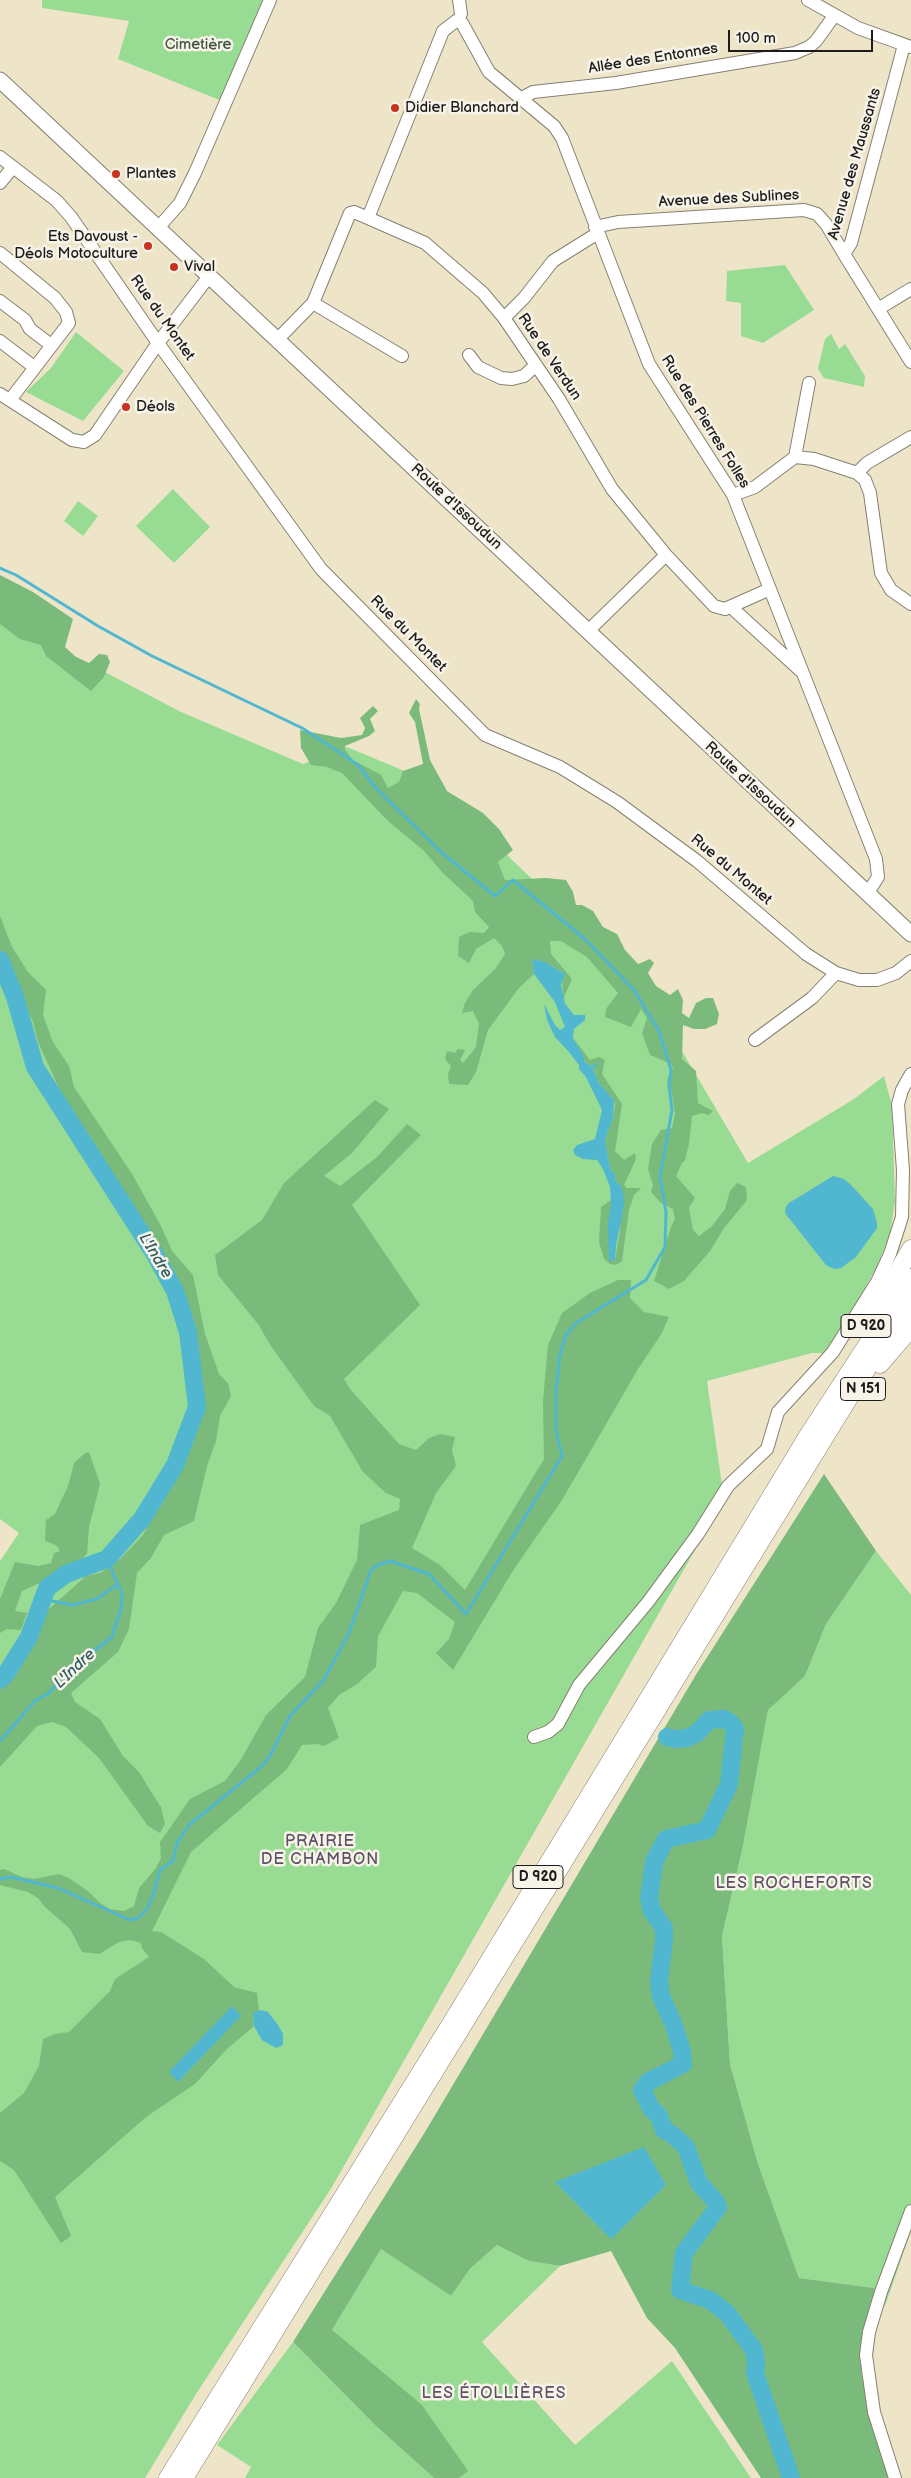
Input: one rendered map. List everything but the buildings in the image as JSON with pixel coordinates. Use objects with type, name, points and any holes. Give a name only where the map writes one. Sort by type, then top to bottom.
[{"type":"highway","name":"D 920","points":[[827,1406],[853,1348],[911,1250]]},
{"type":"highway","name":"D 920","points":[[168,2478],[451,2024],[827,1406],[911,1278]]},
{"type":"highway","name":"D 920","points":[[184,2478],[880,1347],[911,1303]]},
{"type":"highway","name":"N 151","points":[[816,1451],[839,1426],[877,1368],[911,1328]]},
{"type":"main road","name":"Route d'Issoudun","points":[[0,80],[911,934]]},
{"type":"street","points":[[158,228],[180,203],[195,173],[270,0]]},
{"type":"street","name":"Rue des Pierres Folles","points":[[459,0],[460,20],[489,72],[554,126],[562,138],[649,364],[733,495],[878,866],[878,877],[867,894]]},
{"type":"street","points":[[808,0],[834,16],[908,46]]},
{"type":"street","name":"Allée des Entonnes","points":[[522,98],[533,92],[616,82],[795,52],[809,47],[816,41],[834,16]]},
{"type":"street","points":[[278,340],[313,303],[350,213],[354,212],[368,218],[443,31],[460,20]]},
{"type":"street","name":"Avenue des Maussants","points":[[908,46],[851,242],[844,254],[911,362]]},
{"type":"street","name":"Rue du Montet","points":[[0,156],[57,201],[71,217],[158,343],[321,569],[485,734],[560,767],[618,802],[697,861],[806,954],[836,973],[859,980],[877,980],[896,972],[911,961]]},
{"type":"street","points":[[0,183],[13,167]]},
{"type":"street","name":"Avenue des Sublines","points":[[504,318],[524,298],[553,261],[610,222],[804,210],[816,214],[826,224],[844,254]]},
{"type":"street","name":"Rue de Verdun","points":[[368,218],[414,237],[436,250],[483,293],[504,318],[559,399],[612,490],[666,555],[715,607],[721,609],[731,606],[804,673]]},
{"type":"street","points":[[0,253],[55,298],[66,312],[69,323],[34,367],[5,397],[72,440],[84,442],[95,435],[158,343],[210,275]]},
{"type":"street","points":[[878,309],[911,288]]},
{"type":"street","points":[[0,301],[25,320],[30,330],[51,345]]},
{"type":"street","points":[[313,303],[402,356]]},
{"type":"street","points":[[0,341],[34,367]]},
{"type":"street","points":[[468,355],[478,368],[501,378],[524,376],[536,365]]},
{"type":"street","points":[[733,495],[755,487],[795,457],[809,383]]},
{"type":"street","points":[[856,473],[867,463],[911,437]]},
{"type":"street","points":[[795,457],[814,459],[856,473],[865,480],[870,493],[881,573],[891,590],[911,604]]},
{"type":"street","points":[[588,631],[666,555]]},
{"type":"street","points":[[731,606],[770,589]]},
{"type":"street","points":[[755,1040],[812,998],[836,973]]},
{"type":"street","points":[[534,1737],[548,1732],[558,1724],[579,1685],[648,1602],[698,1534],[728,1486],[767,1449],[778,1412],[833,1352],[877,1282],[890,1254],[902,1217],[903,1170],[898,1104],[902,1090],[911,1074]]},
{"type":"street","points":[[895,2478],[874,2412],[866,2355],[869,2332],[881,2292],[911,2211]]},
{"type":"green space","name":"Cimetière","points":[[42,0],[263,0],[222,101],[118,59],[129,21],[42,8]]},
{"type":"green space","points":[[785,265],[814,310],[763,343],[741,336],[741,303],[726,301],[727,271]]},
{"type":"green space","points":[[76,332],[124,371],[83,421],[26,392],[51,368]]},
{"type":"green space","points":[[831,334],[839,349],[845,344],[865,376],[864,387],[824,378],[818,369],[825,339]]},
{"type":"green space","points":[[173,489],[210,527],[174,563],[136,526]]},
{"type":"green space","points":[[78,501],[98,516],[83,536],[64,521]]},
{"type":"green space","points":[[0,575],[33,592],[73,619],[65,647],[76,657],[89,663],[99,654],[107,655],[110,662],[104,677],[91,691],[46,656],[41,645],[20,639],[0,624]]},
{"type":"green space","points":[[0,617],[181,712],[303,764],[347,747],[431,782],[586,931],[663,1019],[748,1163],[854,1099],[884,1076],[892,1106],[895,1201],[890,1235],[876,1268],[846,1322],[825,1353],[812,1353],[707,1381],[724,1499],[332,2187],[196,2394],[145,2478],[0,2478],[0,1561],[19,1533],[0,1519]]},
{"type":"green space","points":[[416,699],[420,704],[419,709],[430,760],[447,791],[483,813],[499,829],[513,850],[498,862],[505,880],[546,878],[566,880],[573,892],[576,905],[582,905],[593,911],[603,927],[617,934],[625,950],[638,964],[650,959],[654,963],[648,973],[656,986],[670,995],[678,989],[683,1000],[682,1013],[689,1018],[696,1003],[706,998],[713,998],[719,1014],[717,1024],[705,1029],[694,1029],[683,1025],[682,1059],[696,1071],[698,1103],[713,1111],[709,1115],[702,1113],[692,1116],[685,1160],[676,1176],[695,1198],[689,1208],[693,1230],[699,1236],[712,1226],[725,1209],[730,1191],[737,1183],[746,1187],[747,1200],[724,1228],[710,1251],[684,1281],[669,1289],[654,1281],[675,1219],[673,1209],[661,1203],[651,1192],[653,1185],[648,1169],[652,1144],[661,1130],[672,1128],[675,1114],[671,1089],[667,1083],[673,1068],[671,1064],[650,1055],[642,1033],[647,1018],[641,1009],[631,1027],[605,1017],[606,1009],[618,993],[587,957],[561,941],[550,941],[551,954],[572,979],[563,999],[562,972],[545,962],[532,959],[534,974],[519,988],[488,1030],[476,1072],[468,1085],[449,1084],[448,1074],[451,1066],[445,1059],[447,1051],[455,1053],[458,1049],[465,1050],[460,1060],[463,1063],[476,1047],[479,1024],[473,1011],[462,1013],[465,1003],[473,990],[496,968],[505,954],[502,946],[494,938],[476,949],[469,963],[458,956],[459,937],[470,932],[484,933],[489,927],[475,912],[473,901],[443,873],[423,850],[388,821],[342,773],[327,767],[311,765],[301,748],[300,730],[341,738],[362,735],[365,728],[360,718],[373,706],[378,711],[370,719],[375,731],[369,736],[345,746],[345,750],[353,760],[381,775],[388,788],[399,782],[403,771],[423,764],[415,722],[409,713]]},
{"type":"green space","points":[[0,916],[12,947],[28,972],[46,990],[43,1015],[53,1042],[69,1066],[74,1087],[132,1174],[161,1226],[172,1251],[193,1275],[205,1334],[219,1374],[228,1383],[231,1396],[220,1416],[216,1441],[207,1466],[194,1521],[164,1535],[151,1558],[137,1573],[129,1629],[118,1652],[71,1693],[75,1702],[100,1719],[123,1756],[139,1772],[161,1807],[165,1824],[160,1833],[148,1826],[99,1758],[66,1727],[52,1722],[37,1726],[0,1767],[0,1690],[19,1668],[36,1630],[50,1608],[86,1576],[100,1573],[120,1559],[143,1535],[190,1440],[202,1398],[199,1347],[186,1304],[159,1251],[77,1128],[38,1042],[33,1022],[0,951]]},
{"type":"green space","points":[[573,1038],[590,1060],[599,1057],[605,1060],[602,1074],[622,1104],[615,1151],[624,1160],[635,1153],[636,1159],[624,1185],[627,1188],[641,1188],[634,1195],[629,1210],[622,1261],[616,1265],[610,1264],[604,1259],[599,1242],[601,1207],[611,1200],[615,1260],[620,1231],[621,1186],[615,1180],[616,1176],[610,1168],[605,1140],[613,1118],[615,1105],[614,1100],[599,1083],[593,1068],[600,1062],[591,1066],[584,1060]]},
{"type":"green space","points":[[375,1100],[389,1109],[352,1153],[324,1176],[340,1186],[377,1157],[407,1124],[421,1135],[352,1205],[420,1305],[344,1379],[350,1389],[399,1444],[416,1450],[429,1438],[440,1434],[455,1437],[452,1450],[456,1466],[436,1493],[412,1548],[440,1565],[465,1590],[544,1459],[543,1401],[548,1345],[562,1313],[590,1293],[618,1280],[631,1280],[630,1298],[644,1312],[669,1317],[662,1333],[638,1369],[562,1500],[514,1569],[453,1670],[436,1653],[449,1639],[455,1622],[417,1593],[403,1591],[378,1636],[376,1667],[357,1684],[339,1695],[328,1708],[339,1738],[324,1746],[318,1744],[302,1745],[287,1769],[191,1852],[152,1931],[161,1932],[204,1959],[234,1987],[257,1993],[259,2011],[253,2014],[254,2026],[227,2049],[195,2084],[146,2117],[55,2197],[71,2236],[61,2243],[14,2170],[0,2161],[0,2113],[24,2093],[39,2066],[43,2039],[55,2034],[69,2032],[110,1991],[115,1979],[149,1957],[142,1948],[141,1943],[130,1940],[119,1942],[99,1954],[82,1952],[70,1929],[45,1907],[38,1898],[28,1892],[0,1885],[0,1870],[4,1869],[22,1877],[34,1879],[59,1874],[69,1878],[110,1909],[124,1911],[134,1906],[139,1888],[156,1868],[161,1858],[160,1842],[190,1799],[225,1781],[240,1761],[266,1715],[305,1677],[318,1628],[336,1603],[357,1560],[360,1525],[399,1510],[400,1499],[386,1493],[363,1472],[330,1416],[314,1406],[271,1346],[258,1324],[218,1275],[215,1255],[262,1220],[284,1183]]},
{"type":"green space","points":[[89,1452],[100,1484],[89,1527],[87,1554],[73,1568],[22,1591],[15,1611],[27,1613],[21,1630],[7,1629],[0,1633],[0,1599],[15,1562],[38,1566],[51,1563],[54,1553],[60,1551],[56,1545],[45,1541],[46,1520],[55,1514],[68,1486],[74,1463],[85,1453]]},
{"type":"green space","points":[[824,1474],[876,1551],[826,1624],[805,1676],[768,1710],[743,1846],[722,1936],[730,2064],[758,2164],[799,2278],[874,2288],[876,2292],[862,2334],[861,2371],[868,2407],[890,2478],[761,2478],[675,2348],[647,2318],[611,2251],[560,2266],[529,2261],[497,2245],[470,2269],[451,2296],[381,2249],[332,2330],[422,2405],[468,2471],[459,2478],[434,2478],[376,2426],[293,2342],[425,2132],[697,1673]]},
{"type":"green space","points":[[876,1551],[911,1595],[911,2231],[885,2306],[874,2288],[799,2278],[758,2164],[730,2064],[722,1936],[743,1846],[768,1709],[805,1676],[826,1624]]},
{"type":"green space","points":[[497,2245],[529,2261],[560,2266],[482,2342],[575,2445],[672,2361],[751,2478],[459,2478],[467,2471],[332,2330],[381,2249],[451,2296],[470,2269]]},
{"type":"green space","points":[[293,2342],[376,2426],[434,2478],[245,2478],[251,2467],[217,2445]]},
{"type":"water","points":[[532,959],[545,962],[565,974],[561,985],[565,1004],[574,1015],[585,1015],[585,1020],[574,1029],[573,1038],[584,1057],[584,1061],[591,1066],[601,1061],[593,1069],[599,1083],[614,1100],[613,1118],[605,1140],[610,1168],[616,1176],[615,1180],[621,1186],[624,1206],[615,1260],[609,1261],[610,1187],[603,1169],[597,1160],[583,1159],[575,1155],[573,1150],[577,1145],[595,1139],[602,1110],[586,1077],[579,1069],[579,1065],[555,1037],[547,1020],[544,1004],[555,1025],[560,1030],[565,1027],[555,1002],[534,974]]},
{"type":"water","points":[[833,1176],[844,1179],[851,1185],[873,1209],[877,1223],[877,1228],[856,1257],[841,1268],[834,1269],[826,1265],[785,1213],[789,1203]]},
{"type":"water","points":[[232,2006],[241,2016],[178,2082],[169,2072]]},
{"type":"water","points":[[261,2010],[268,2012],[278,2025],[283,2034],[283,2045],[276,2048],[262,2040],[254,2026],[253,2013]]},
{"type":"water","points":[[644,2147],[666,2185],[611,2239],[555,2182]]},
{"type":"waterway","points":[[0,568],[16,575],[98,626],[152,656],[302,728],[339,752],[358,765],[375,787],[442,853],[495,896],[513,880],[586,940],[634,990],[659,1031],[671,1070],[669,1086],[672,1110],[660,1177],[666,1212],[665,1247],[646,1280],[576,1323],[566,1335],[560,1355],[556,1390],[556,1431],[562,1456],[466,1614],[429,1574],[390,1561],[378,1565],[371,1570],[349,1633],[323,1681],[290,1716],[270,1756],[262,1766],[189,1825],[177,1843],[173,1861],[160,1870],[153,1896],[147,1909],[138,1918],[130,1920],[58,1888],[11,1877],[0,1879]]},
{"type":"waterway","name":"L'Indre","points":[[0,960],[15,997],[35,1067],[154,1253],[175,1291],[188,1332],[197,1407],[175,1465],[142,1519],[107,1559],[66,1574],[47,1588],[29,1637],[6,1674],[0,1680]]},
{"type":"waterway","name":"L'Indre","points":[[0,1741],[35,1701],[49,1693],[69,1670],[112,1637],[121,1609],[122,1594],[107,1559]]},
{"type":"waterway","name":"L'Indre","points":[[42,1599],[72,1605],[97,1599],[118,1584]]},
{"type":"waterway","points":[[667,1737],[676,1739],[687,1738],[697,1733],[709,1720],[724,1719],[731,1723],[735,1729],[729,1784],[707,1830],[666,1839],[654,1862],[649,1898],[652,1911],[664,1928],[659,1981],[661,1996],[673,2023],[682,2051],[683,2064],[648,2082],[642,2090],[651,2108],[659,2116],[664,2130],[673,2135],[686,2147],[699,2183],[716,2202],[718,2207],[684,2253],[680,2290],[710,2300],[727,2313],[754,2350],[755,2373],[791,2478]]},
{"type":"place","name":"Didier Blanchard","points":[[395,108]]},
{"type":"place","name":"Plantes","points":[[116,174]]},
{"type":"place","name":"Ets Davoust - Déols Motoculture","points":[[148,246]]},
{"type":"place","name":"Vival","points":[[174,267]]},
{"type":"place","name":"Déols","points":[[126,407]]},
{"type":"district","name":"PRAIRIE DE CHAMBON","points":[[320,1851]]},
{"type":"district","name":"LES ROCHEFORTS","points":[[794,1884]]},
{"type":"district","name":"LES ÉTOLLIÈRES","points":[[494,2394]]}]
